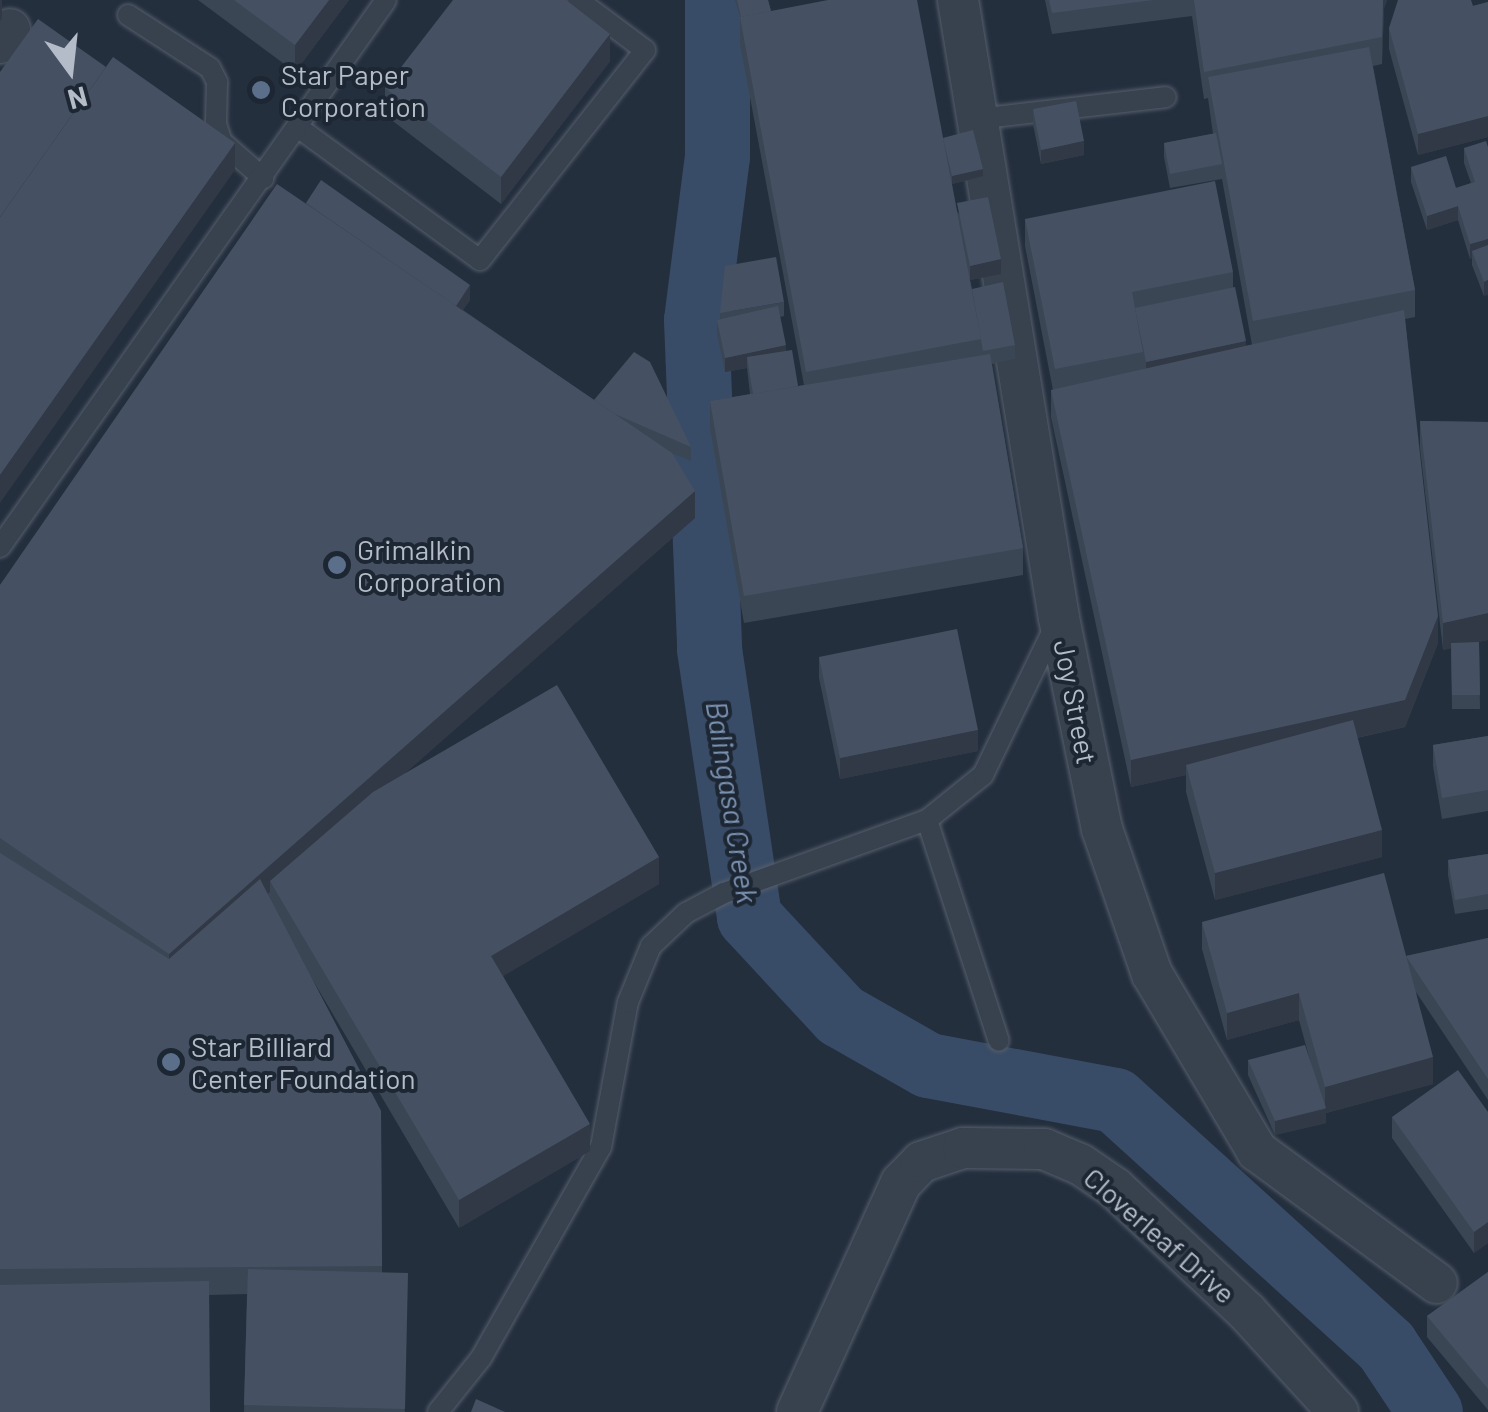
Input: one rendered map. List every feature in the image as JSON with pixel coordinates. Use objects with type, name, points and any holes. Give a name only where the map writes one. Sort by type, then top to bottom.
[{"type":"street","name":"Joy Street","points":[[958,0],[978,119],[1005,228],[1059,618],[1102,829],[1152,974],[1257,1151],[1437,1283]]},
{"type":"street","name":"Cloverleaf Drive","points":[[797,1412],[902,1183],[921,1162],[962,1148],[1044,1150],[1080,1164],[1103,1180],[1247,1312],[1338,1412]]},
{"type":"lane","points":[[0,547],[386,0]]},
{"type":"lane","points":[[299,128],[480,260],[646,50],[578,0]]},
{"type":"lane","points":[[128,16],[210,68],[217,82],[216,124],[222,142],[263,178]]},
{"type":"lane","points":[[978,119],[1166,97]]},
{"type":"lane","points":[[438,1412],[481,1358],[601,1147],[628,1002],[651,946],[686,913],[724,893],[927,820],[983,775],[1059,618]]},
{"type":"lane","points":[[927,820],[999,1042]]},
{"type":"building","points":[[234,0],[329,0],[295,45]]},
{"type":"building","points":[[453,0],[566,0],[610,34],[501,177],[385,88]]},
{"type":"building","points":[[737,0],[768,0],[771,11],[741,17]]},
{"type":"building","points":[[828,0],[917,0],[981,339],[806,372],[740,17]]},
{"type":"building","points":[[1049,0],[1153,0],[1052,13]]},
{"type":"building","points":[[1194,0],[1383,0],[1382,37],[1204,72]]},
{"type":"building","points":[[1398,0],[1471,0],[1473,6],[1488,2],[1488,116],[1418,134],[1389,28]]},
{"type":"building","points":[[38,19],[106,67],[0,217],[0,72]]},
{"type":"building","points":[[1369,47],[1415,290],[1253,321],[1208,77]]},
{"type":"building","points":[[113,57],[235,143],[0,475],[0,217]]},
{"type":"building","points":[[1076,101],[1084,141],[1041,150],[1033,109]]},
{"type":"building","points":[[973,130],[983,169],[952,176],[943,138]]},
{"type":"building","points":[[1216,133],[1222,164],[1170,174],[1164,143]]},
{"type":"building","points":[[1486,141],[1488,239],[1470,244],[1458,206],[1427,216],[1411,167],[1446,156],[1456,188],[1475,182],[1464,148]]},
{"type":"building","points":[[321,180],[470,285],[456,306],[306,203]]},
{"type":"building","points":[[1215,181],[1233,272],[1132,292],[1143,352],[1055,369],[1025,219]]},
{"type":"building","name":"Grimalkin Corporation","points":[[277,184],[672,453],[695,491],[169,954],[0,838],[0,585]]},
{"type":"building","points":[[988,197],[1001,259],[970,266],[957,203]]},
{"type":"building","points":[[1488,245],[1488,280],[1484,282],[1472,251]]},
{"type":"building","points":[[776,257],[784,302],[720,313],[725,266]]},
{"type":"building","points":[[1003,282],[1015,345],[983,351],[972,289]]},
{"type":"building","points":[[1235,287],[1246,341],[1146,362],[1135,308]]},
{"type":"building","points":[[778,306],[786,345],[725,358],[717,320]]},
{"type":"building","points":[[1404,310],[1438,616],[1405,700],[1131,760],[1051,390]]},
{"type":"building","points":[[792,350],[798,386],[753,394],[747,357]]},
{"type":"building","points":[[634,352],[650,362],[691,447],[615,414],[594,400]]},
{"type":"building","points":[[990,354],[1023,548],[744,596],[710,401]]},
{"type":"building","points":[[1420,421],[1488,422],[1488,613],[1443,623]]},
{"type":"building","points":[[957,629],[978,730],[840,758],[819,657]]},
{"type":"building","points":[[1479,642],[1480,695],[1452,695],[1451,643]]},
{"type":"building","points":[[557,685],[659,857],[491,956],[590,1124],[459,1200],[270,881],[373,792]]},
{"type":"building","points":[[1353,720],[1382,830],[1215,873],[1186,765]]},
{"type":"building","points":[[1488,736],[1488,790],[1442,798],[1433,745]]},
{"type":"building","name":"Star Billiard Center Foundation","points":[[0,853],[169,959],[260,879],[381,1111],[382,1266],[0,1269]]},
{"type":"building","points":[[1488,854],[1488,894],[1455,900],[1448,860]]},
{"type":"building","points":[[1384,873],[1433,1057],[1325,1087],[1299,993],[1227,1013],[1202,922]]},
{"type":"building","points":[[1488,938],[1488,1079],[1406,956]]},
{"type":"building","points":[[1305,1045],[1326,1108],[1275,1121],[1248,1060]]},
{"type":"building","points":[[1458,1070],[1488,1112],[1488,1222],[1474,1232],[1392,1117]]},
{"type":"building","points":[[248,1269],[408,1273],[405,1409],[244,1405]]},
{"type":"building","points":[[1488,1272],[1488,1389],[1427,1316]]},
{"type":"building","points":[[209,1281],[210,1412],[0,1412],[0,1285]]},
{"type":"building","points":[[476,1399],[505,1412],[471,1412]]},
{"type":"waterway","name":"Balingasa Creek","points":[[717,0],[717,156],[696,320],[709,649],[749,917],[840,1015],[928,1065],[1115,1100],[1386,1346],[1430,1412]]},
{"type":"place","name":"Star Paper Corporation","points":[[261,90]]},
{"type":"place","name":"Grimalkin Corporation","points":[[337,565]]},
{"type":"place","name":"Star Billiard Center Foundation","points":[[171,1062]]}]
